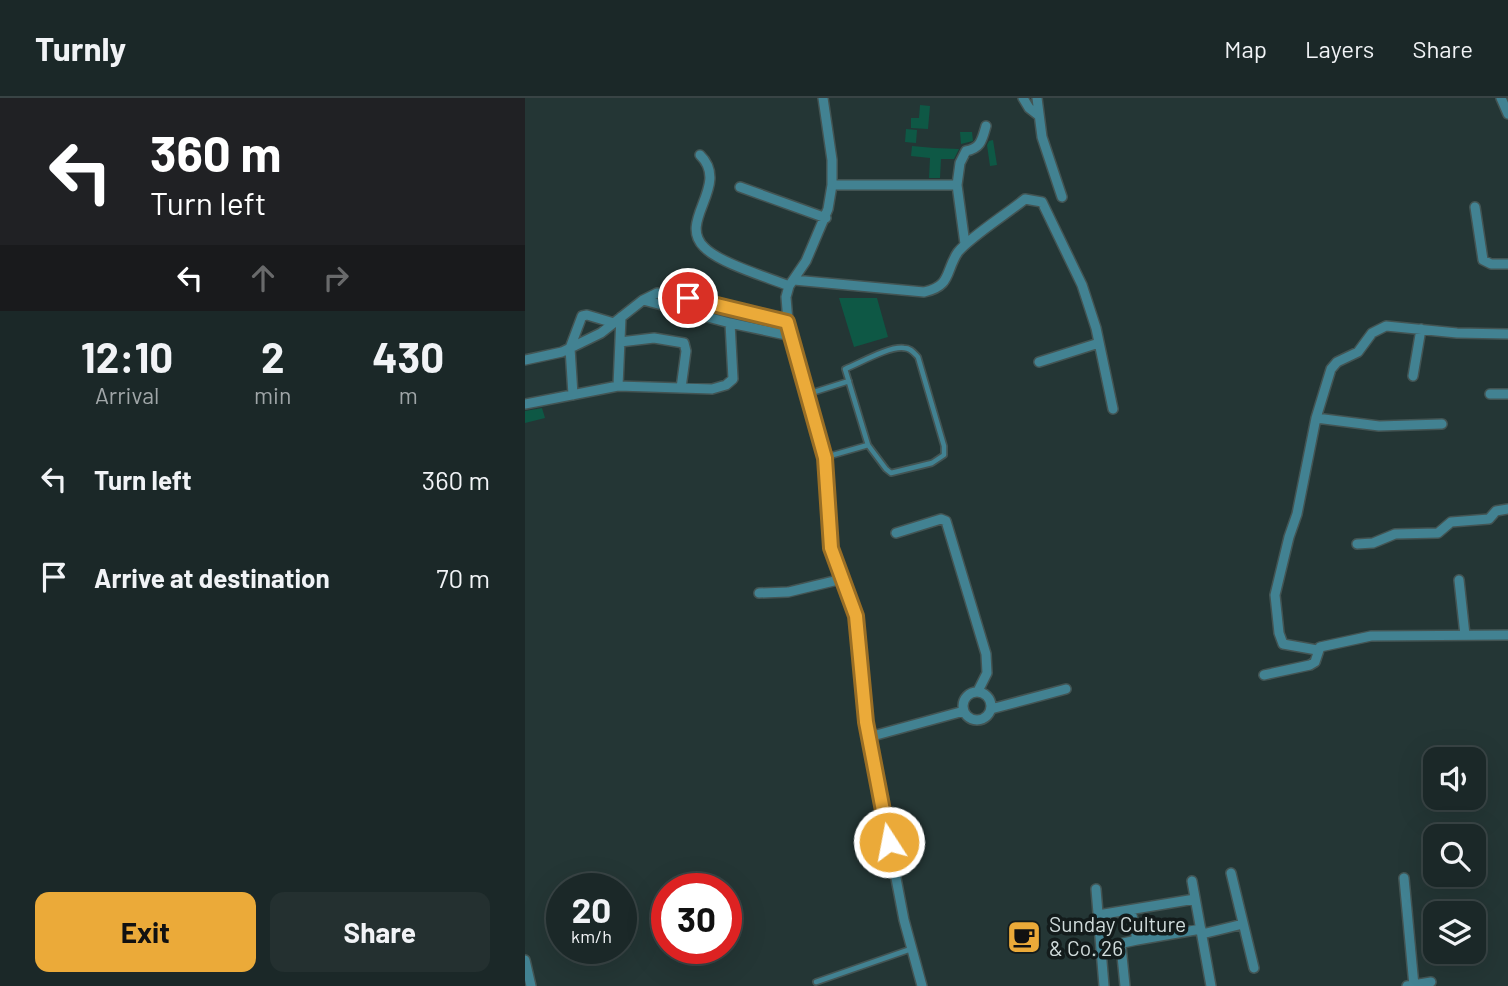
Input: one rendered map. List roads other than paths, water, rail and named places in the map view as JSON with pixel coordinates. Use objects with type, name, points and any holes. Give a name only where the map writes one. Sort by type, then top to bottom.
[{"type":"street","points":[[823,98],[832,160],[832,185],[826,218],[786,297],[787,322],[825,458],[829,539],[856,616],[869,737],[922,986]]},
{"type":"street","points":[[1023,98],[1029,108],[1038,115]]},
{"type":"street","points":[[1037,98],[1042,137],[1062,197]]},
{"type":"street","points":[[1501,98],[1508,114]]},
{"type":"street","points":[[965,244],[957,185],[960,163],[966,151],[975,149],[982,143],[986,126]]},
{"type":"street","points":[[700,155],[709,168],[711,183],[696,229],[701,245],[712,254],[791,283],[923,292],[933,290],[944,283],[957,254],[965,244],[1025,200],[1042,202],[1082,285],[1099,343],[1112,409]]},
{"type":"street","points":[[832,185],[957,185]]},
{"type":"street","points":[[740,187],[826,218]]},
{"type":"street","points":[[1475,207],[1483,260],[1491,264],[1508,264]]},
{"type":"street","points":[[525,360],[562,352],[601,333],[643,300],[657,293],[713,303],[787,322]]},
{"type":"street","points":[[685,311],[688,298]]},
{"type":"street","points":[[643,300],[791,336]]},
{"type":"street","points":[[710,318],[713,303]]},
{"type":"street","points":[[573,395],[570,348],[583,315],[618,320]]},
{"type":"street","points":[[618,320],[618,386]]},
{"type":"street","points":[[525,404],[618,386],[719,388],[733,379],[735,373],[730,323]]},
{"type":"street","points":[[1508,334],[1386,326],[1378,328],[1358,352],[1337,362],[1327,378],[1316,418],[1297,514],[1275,595],[1283,645],[1317,650],[1329,644],[1371,636],[1508,635]]},
{"type":"street","points":[[1413,376],[1421,330]]},
{"type":"street","points":[[620,342],[654,338],[684,343],[686,351],[681,388]]},
{"type":"street","points":[[1039,362],[1099,343]]},
{"type":"street","points":[[1490,394],[1508,394]]},
{"type":"street","points":[[1316,418],[1379,426],[1442,424]]},
{"type":"street","points":[[1357,544],[1373,543],[1395,534],[1438,533],[1451,522],[1489,519],[1496,510],[1508,509]]},
{"type":"street","points":[[896,533],[941,519],[946,521],[986,654],[987,673],[978,691],[965,698],[964,711],[969,717],[976,720],[987,716],[991,709],[1066,689]]},
{"type":"street","points":[[759,593],[788,592],[842,579]]},
{"type":"street","points":[[1459,580],[1465,635]]},
{"type":"street","points":[[1264,675],[1310,665],[1316,659],[1317,650]]},
{"type":"street","points":[[978,691],[987,695],[991,709]]},
{"type":"street","points":[[869,737],[964,711]]},
{"type":"street","points":[[1231,873],[1254,968]]},
{"type":"street","points":[[1403,878],[1411,985],[1431,982]]},
{"type":"street","points":[[1192,881],[1211,986]]},
{"type":"street","points":[[1096,889],[1104,986]]},
{"type":"street","points":[[1098,915],[1195,899]]},
{"type":"street","points":[[1132,910],[1137,940]]},
{"type":"street","points":[[1125,986],[1121,946],[1123,943],[1243,924]]},
{"type":"street","points":[[525,960],[531,986]]},
{"type":"lane","points":[[891,350],[910,350],[918,358],[944,455],[932,463],[891,473],[868,444],[849,381],[845,369],[891,350]]},
{"type":"lane","points":[[808,394],[849,381]]},
{"type":"lane","points":[[825,458],[868,444]]},
{"type":"lane","points":[[816,982],[912,948]]},
{"type":"place","name":"Sunday Culture & Co. 26","points":[[1024,937]]}]
